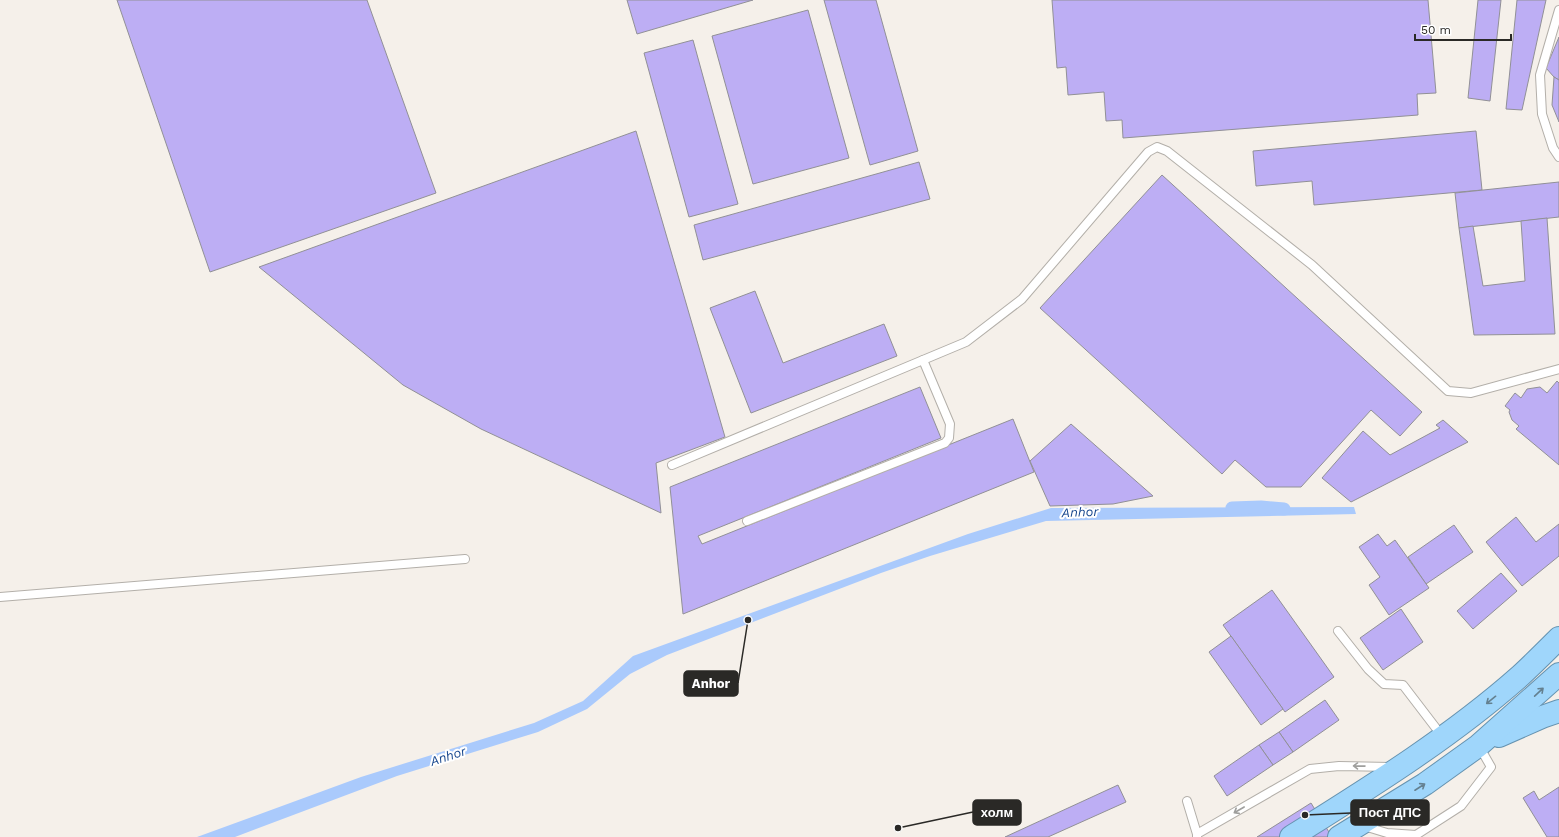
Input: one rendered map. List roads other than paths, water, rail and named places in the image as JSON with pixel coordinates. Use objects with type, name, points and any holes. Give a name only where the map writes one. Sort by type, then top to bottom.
[{"type":"highway","points":[[1521,675],[1559,627]]},
{"type":"highway","points":[[1290,837],[1398,768],[1443,737],[1521,675],[1559,638]]},
{"type":"highway","points":[[1339,837],[1425,784],[1478,746],[1559,674]]},
{"type":"highway","points":[[1478,746],[1542,717],[1559,711]]},
{"type":"lane","points":[[1559,10],[1540,75],[1542,114],[1553,148],[1559,157]]},
{"type":"lane","points":[[672,465],[966,342],[1022,299],[1148,152],[1157,147],[1167,151],[1312,265],[1448,391],[1471,393],[1559,368]]},
{"type":"lane","points":[[747,521],[945,443],[950,438],[950,424],[923,360]]},
{"type":"lane","points":[[0,597],[465,559]]},
{"type":"lane","points":[[1338,631],[1368,669],[1384,684],[1403,685],[1443,737]]},
{"type":"lane","points":[[1359,824],[1387,833],[1416,835],[1461,806],[1491,767],[1478,746]]},
{"type":"lane","points":[[1187,801],[1197,835],[1310,769],[1339,766],[1398,768]]},
{"type":"water","points":[[1354,507],[1356,514],[1046,521],[930,556],[881,573],[667,655],[630,674],[587,709],[538,732],[397,776],[235,837],[197,837],[361,777],[534,723],[583,701],[633,656],[968,534],[1051,508]]},
{"type":"waterway","name":"Anhor","points":[[1232,508],[1261,507],[1284,509]]},
{"type":"place","name":"Anhor","points":[[748,620]]},
{"type":"place","name":"Пост ДПС","points":[[1305,815]]},
{"type":"place","name":"холм","points":[[898,828]]}]
